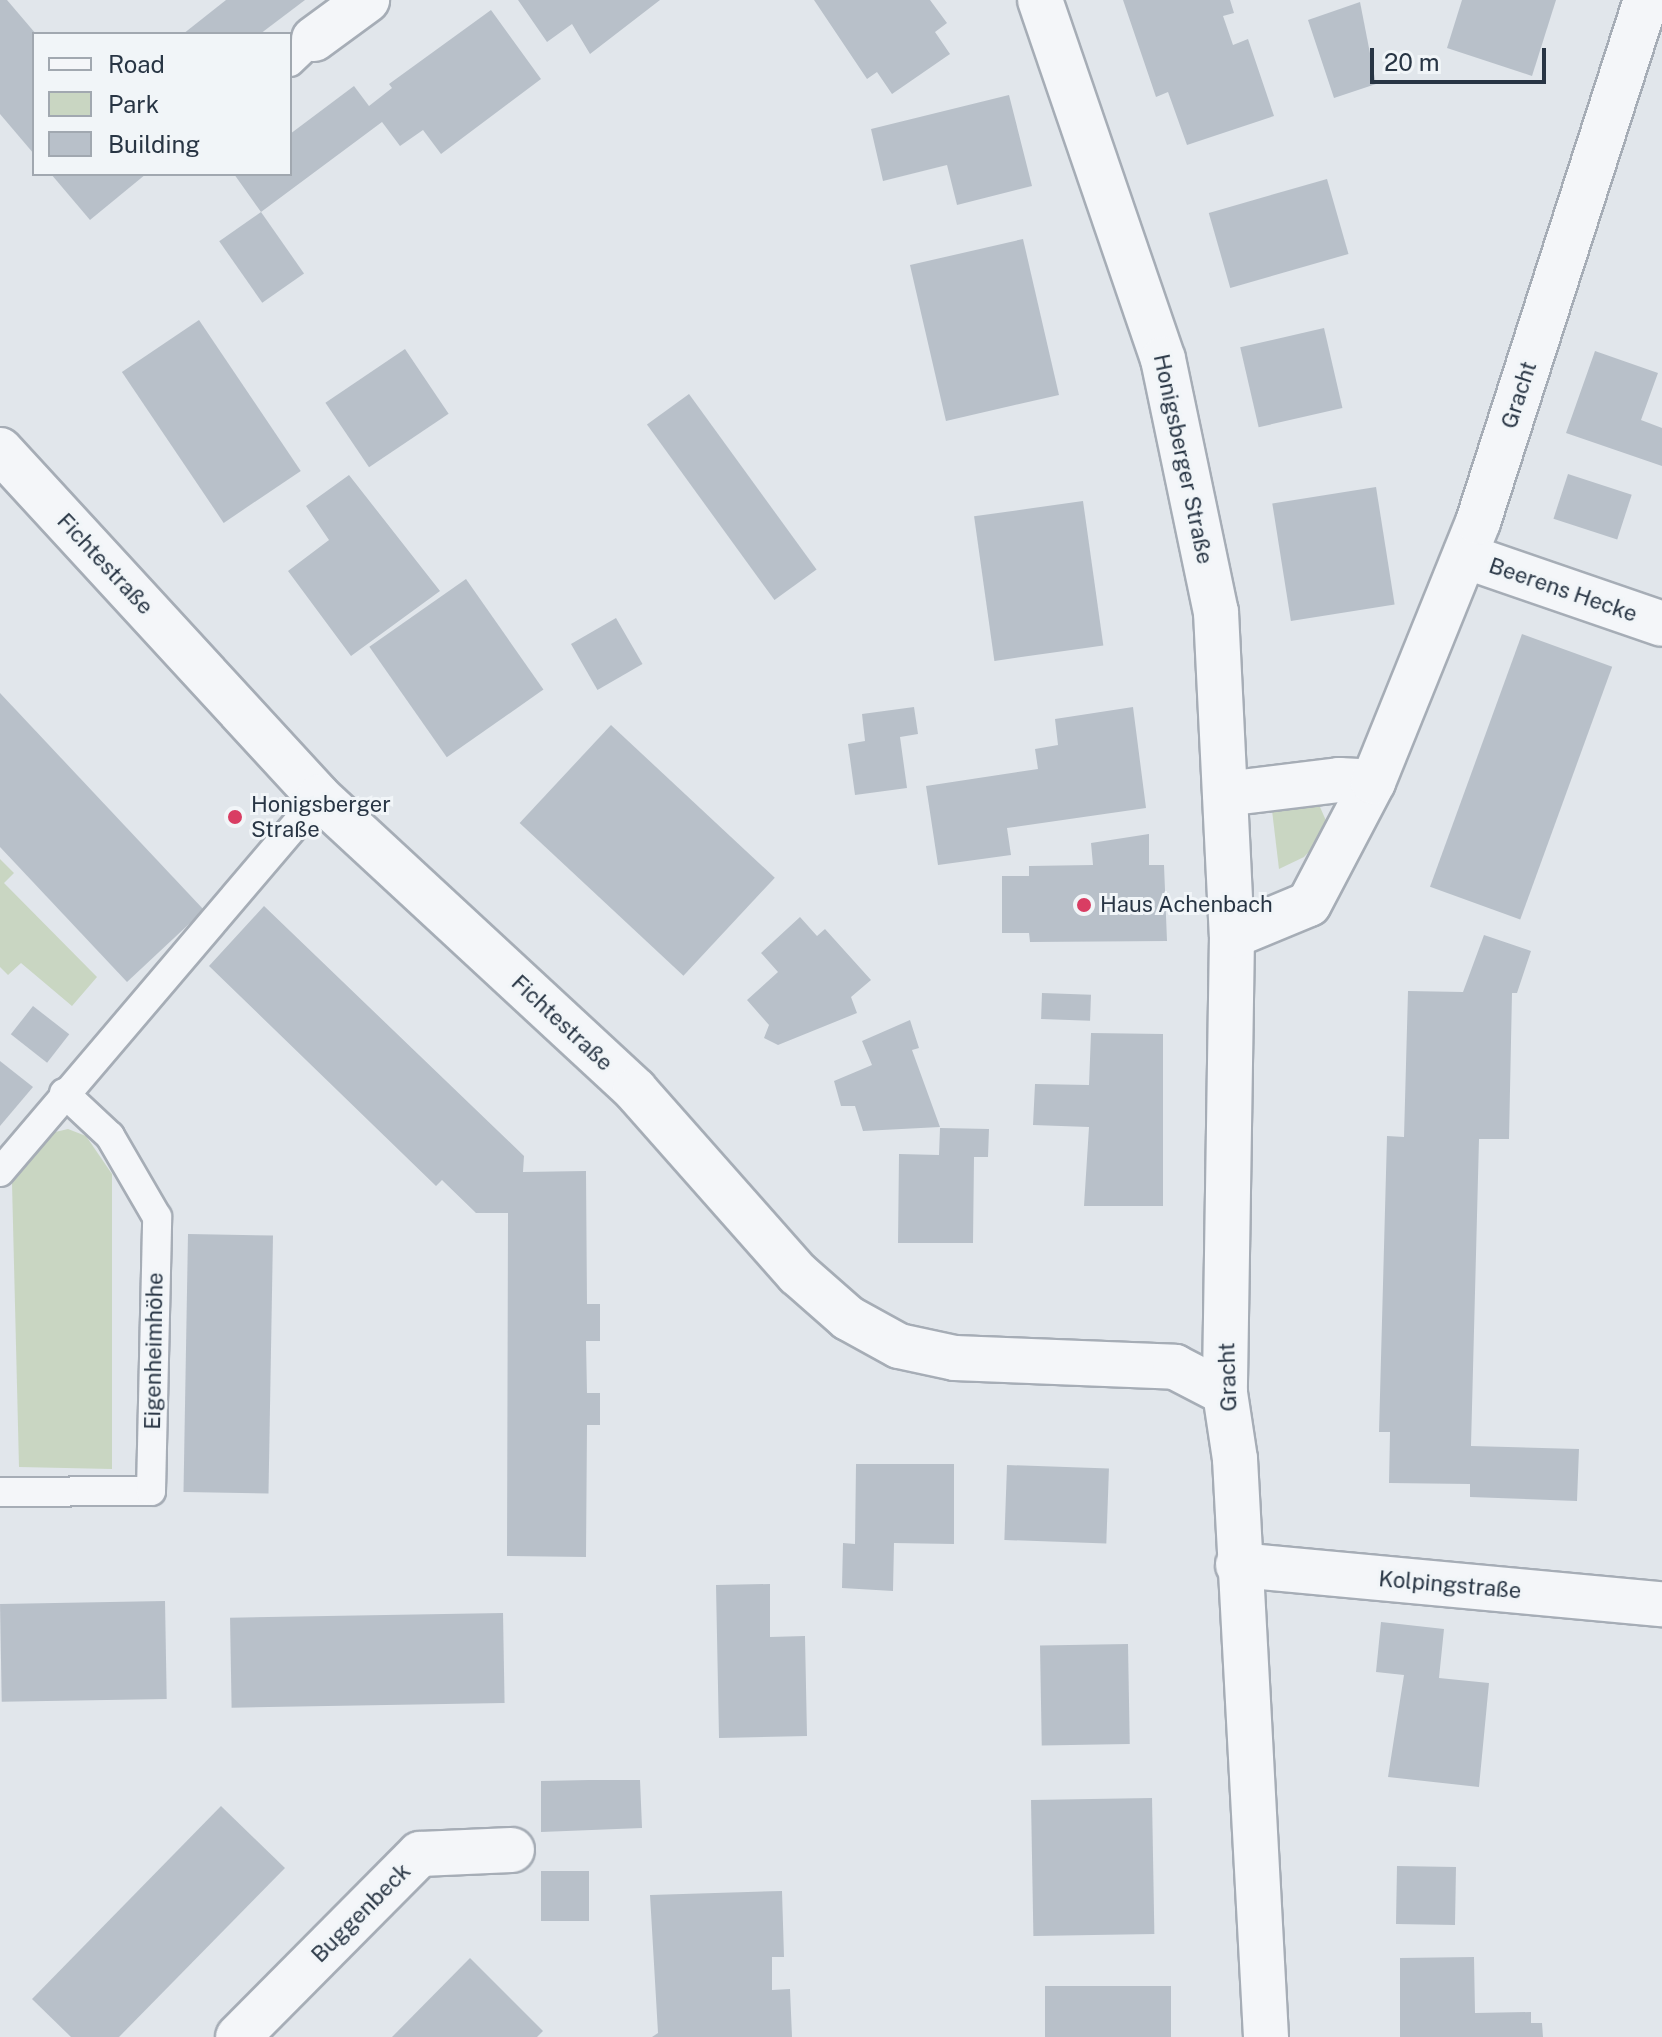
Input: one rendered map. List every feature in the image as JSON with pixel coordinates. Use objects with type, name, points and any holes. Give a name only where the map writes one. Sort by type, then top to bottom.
[{"type":"street","points":[[302,51],[367,0]]},
{"type":"street","name":"Honigsberger Straße","points":[[1040,0],[1163,359],[1216,612],[1232,936]]},
{"type":"street","name":"Gracht","points":[[1266,2037],[1238,1565],[1235,1459],[1225,1393],[1232,936],[1309,904],[1373,782],[1465,556],[1646,0]]},
{"type":"street","name":"Fichtestraße","points":[[0,450],[319,797],[635,1090],[798,1274],[848,1318],[899,1346],[955,1358],[1175,1367],[1225,1393]]},
{"type":"street","name":"Beerens Hecke","points":[[1465,556],[1662,624]]},
{"type":"street","points":[[1225,794],[1339,780],[1373,782]]},
{"type":"street","name":"Kolpingstraße","points":[[1238,1565],[1662,1604]]},
{"type":"street","name":"Buggenbeck","points":[[238,2037],[420,1854],[512,1850]]},
{"type":"lane","points":[[0,1172],[64,1093],[319,797]]},
{"type":"lane","name":"Eigenheimhöhe","points":[[0,1492],[151,1491],[157,1217],[110,1136],[64,1093]]},
{"type":"green space","points":[[1271,802],[1309,803],[1320,807],[1327,823],[1323,837],[1304,857],[1279,869]]},
{"type":"green space","points":[[0,859],[14,873],[4,883],[97,977],[72,1006],[21,963],[8,975],[0,967]]},
{"type":"green space","points":[[68,1129],[86,1136],[112,1174],[112,1469],[19,1467],[12,1183],[51,1133]]},
{"type":"building","points":[[0,0],[7,0],[34,32],[32,152],[0,114]]},
{"type":"building","points":[[226,0],[305,0],[263,32],[186,32]]},
{"type":"building","points":[[518,0],[660,0],[590,54],[572,24],[547,42]]},
{"type":"building","points":[[814,0],[930,0],[947,23],[935,32],[950,54],[892,94],[877,72],[867,79]]},
{"type":"building","points":[[1123,0],[1230,0],[1234,13],[1223,16],[1233,45],[1248,39],[1274,116],[1187,145],[1168,92],[1156,97]]},
{"type":"building","points":[[1462,0],[1556,0],[1532,76],[1447,48]]},
{"type":"building","points":[[1360,2],[1376,84],[1334,98],[1308,20]]},
{"type":"building","points":[[491,10],[541,79],[441,154],[423,130],[400,146],[382,122],[261,212],[235,176],[292,176],[292,132],[354,86],[369,106],[392,88],[389,84]]},
{"type":"building","points":[[1009,95],[1032,186],[957,205],[947,165],[883,181],[871,129]]},
{"type":"building","points":[[53,176],[144,176],[90,220]]},
{"type":"building","points":[[1327,179],[1348,254],[1230,288],[1209,213]]},
{"type":"building","points":[[261,212],[304,273],[262,303],[219,241]]},
{"type":"building","points":[[1023,239],[1059,395],[946,421],[910,265]]},
{"type":"building","points":[[199,320],[301,471],[224,523],[122,372]]},
{"type":"building","points":[[1324,328],[1342,408],[1259,427],[1240,347]]},
{"type":"building","points":[[405,349],[449,414],[369,467],[325,403]]},
{"type":"building","points":[[1595,351],[1658,373],[1641,420],[1662,428],[1662,466],[1566,433]]},
{"type":"building","points":[[689,394],[817,570],[774,600],[647,425]]},
{"type":"building","points":[[1568,474],[1632,495],[1617,539],[1553,519]]},
{"type":"building","points":[[349,475],[440,591],[351,656],[288,571],[329,540],[306,506]]},
{"type":"building","points":[[1376,487],[1395,605],[1291,621],[1272,503]]},
{"type":"building","points":[[1083,501],[1103,646],[994,661],[974,516]]},
{"type":"building","points":[[466,579],[543,690],[447,757],[369,647]]},
{"type":"building","points":[[616,618],[642,664],[597,690],[571,644]]},
{"type":"building","points":[[1522,634],[1612,667],[1520,920],[1430,887]]},
{"type":"building","points":[[0,693],[204,910],[127,982],[0,847]]},
{"type":"building","points":[[914,707],[918,734],[900,737],[907,788],[855,795],[848,744],[865,741],[862,714]]},
{"type":"building","points":[[1133,707],[1146,808],[1007,828],[1011,855],[938,865],[926,786],[1038,769],[1035,749],[1058,745],[1055,719]]},
{"type":"building","points":[[611,725],[775,878],[683,976],[520,823]]},
{"type":"building","name":"Haus Achenbach","points":[[1149,834],[1149,865],[1164,865],[1167,941],[1030,942],[1029,933],[1002,933],[1002,876],[1029,876],[1029,866],[1093,865],[1091,843]]},
{"type":"building","points":[[264,906],[524,1156],[523,1172],[586,1171],[587,1304],[600,1304],[600,1341],[586,1341],[587,1393],[600,1393],[600,1425],[587,1425],[586,1557],[507,1556],[508,1213],[476,1213],[442,1180],[436,1186],[209,966]]},
{"type":"building","points":[[800,917],[817,936],[825,929],[871,980],[851,997],[857,1013],[778,1045],[764,1038],[769,1025],[747,1000],[778,972],[761,953]]},
{"type":"building","points":[[1484,935],[1531,951],[1517,993],[1512,993],[1509,1139],[1479,1139],[1471,1446],[1579,1449],[1577,1501],[1470,1497],[1470,1484],[1389,1483],[1390,1432],[1379,1432],[1387,1136],[1404,1137],[1408,991],[1463,992]]},
{"type":"building","points":[[1042,993],[1091,995],[1090,1021],[1041,1019]]},
{"type":"building","points":[[33,1006],[69,1034],[47,1063],[11,1034]]},
{"type":"building","points":[[910,1020],[919,1048],[912,1050],[940,1127],[863,1131],[855,1106],[841,1106],[834,1081],[872,1065],[862,1041]]},
{"type":"building","points":[[1091,1033],[1163,1034],[1163,1206],[1084,1206],[1089,1127],[1033,1125],[1035,1084],[1089,1085]]},
{"type":"building","points":[[0,1061],[33,1087],[0,1126]]},
{"type":"building","points":[[940,1128],[989,1129],[988,1157],[974,1157],[973,1243],[898,1243],[899,1154],[939,1155]]},
{"type":"building","points":[[188,1234],[273,1235],[268,1493],[183,1492]]},
{"type":"building","points":[[856,1464],[954,1464],[954,1544],[894,1543],[893,1591],[842,1588],[843,1543],[855,1544]]},
{"type":"building","points":[[1007,1465],[1109,1469],[1106,1544],[1004,1540]]},
{"type":"building","points":[[770,1584],[770,1637],[805,1636],[807,1736],[719,1738],[716,1585]]},
{"type":"building","points":[[165,1601],[167,1699],[2,1702],[0,1604]]},
{"type":"building","points":[[503,1613],[505,1703],[232,1708],[230,1618]]},
{"type":"building","points":[[1381,1622],[1444,1629],[1439,1678],[1489,1683],[1479,1787],[1388,1777],[1404,1675],[1376,1672]]},
{"type":"building","points":[[1128,1644],[1130,1744],[1042,1746],[1040,1646]]},
{"type":"building","points":[[640,1780],[642,1828],[541,1832],[541,1781]]},
{"type":"building","points":[[1152,1798],[1154,1934],[1033,1936],[1031,1800]]},
{"type":"building","points":[[221,1806],[285,1868],[119,2037],[71,2037],[32,1999]]},
{"type":"building","points":[[1397,1866],[1456,1867],[1455,1925],[1396,1924]]},
{"type":"building","points":[[541,1871],[589,1871],[589,1921],[541,1921]]},
{"type":"building","points":[[782,1891],[784,1957],[772,1957],[772,1990],[790,1989],[792,2037],[652,2037],[658,2033],[650,1895]]},
{"type":"building","points":[[1474,1957],[1475,2013],[1531,2012],[1531,2023],[1542,2023],[1543,2037],[1400,2037],[1400,1958]]},
{"type":"building","points":[[470,1958],[543,2031],[537,2037],[392,2037]]},
{"type":"building","points":[[1045,1986],[1171,1986],[1171,2037],[1045,2037]]},
{"type":"place","name":"Honigsberger Straße","points":[[235,817]]},
{"type":"place","name":"Haus Achenbach","points":[[1084,905]]}]
